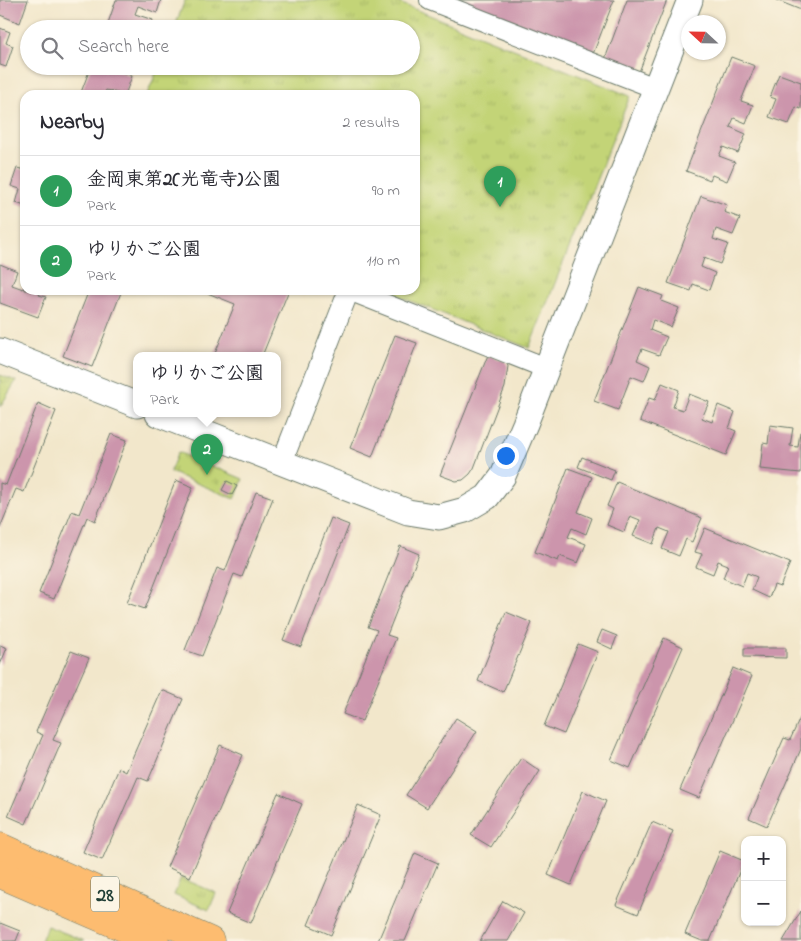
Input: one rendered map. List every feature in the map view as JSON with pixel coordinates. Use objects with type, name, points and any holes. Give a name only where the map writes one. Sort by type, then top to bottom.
[{"type":"main road","name":"28","points":[[0,847],[210,941]]},
{"type":"main road","name":"28","points":[[0,874],[156,941]]},
{"type":"street","points":[[430,0],[655,88]]},
{"type":"street","points":[[166,417],[408,512],[439,517],[465,510],[487,497],[503,476],[690,0]]},
{"type":"street","points":[[282,462],[347,295]]},
{"type":"street","points":[[362,295],[546,368]]},
{"type":"street","points":[[0,352],[133,403]]},
{"type":"green space","points":[[185,0],[392,0],[630,96],[529,348],[396,295],[420,295],[420,90],[149,90],[155,75],[420,75],[420,20],[177,20]]},
{"type":"green space","points":[[0,375],[16,381],[0,407]]},
{"type":"green space","points":[[178,452],[243,479],[235,499],[170,472]]},
{"type":"green space","points":[[181,878],[216,893],[209,910],[174,895]]},
{"type":"green space","points":[[47,926],[80,939],[84,941],[41,941]]},
{"type":"building","points":[[0,0],[28,0],[20,23],[0,15]]},
{"type":"building","points":[[116,0],[161,0],[157,13],[138,6],[135,14],[153,20],[109,20]]},
{"type":"building","points":[[454,0],[614,0],[593,54]]},
{"type":"building","points":[[627,0],[667,0],[639,72],[605,59]]},
{"type":"building","points":[[776,0],[801,0],[801,10]]},
{"type":"building","points":[[0,28],[10,32],[6,43],[13,46],[6,67],[0,65]]},
{"type":"building","points":[[731,57],[755,66],[741,101],[753,105],[746,123],[734,118],[730,127],[746,134],[738,153],[723,147],[719,156],[735,162],[727,181],[712,175],[710,180],[686,171]]},
{"type":"building","points":[[779,74],[801,82],[801,109],[796,107],[789,124],[769,117],[776,99],[770,97]]},
{"type":"building","points":[[88,75],[132,76],[127,90],[82,90]]},
{"type":"building","points":[[17,168],[20,169],[20,189],[11,186]]},
{"type":"building","points":[[20,189],[20,204],[16,203]]},
{"type":"building","points":[[701,196],[727,205],[724,212],[740,218],[733,235],[716,229],[713,239],[728,244],[720,264],[704,258],[701,267],[715,273],[709,290],[693,284],[691,291],[668,283]]},
{"type":"building","points":[[0,264],[17,271],[12,285],[20,288],[20,295],[46,297],[38,317],[0,303]]},
{"type":"building","points":[[639,287],[663,296],[661,301],[679,308],[671,327],[653,320],[650,330],[667,337],[659,355],[642,349],[637,360],[650,366],[644,381],[631,376],[618,410],[594,401]]},
{"type":"building","points":[[87,295],[120,295],[92,367],[63,356]]},
{"type":"building","points":[[212,295],[287,295],[264,352],[216,352],[235,304]]},
{"type":"building","points":[[395,335],[417,343],[372,457],[350,448]]},
{"type":"building","points":[[488,355],[505,361],[508,366],[505,387],[474,468],[463,480],[456,481],[440,475]]},
{"type":"building","points":[[662,383],[679,390],[673,407],[683,410],[689,394],[709,402],[702,418],[712,422],[718,405],[735,412],[729,428],[736,431],[726,455],[640,421],[649,398],[655,400]]},
{"type":"building","points":[[38,403],[56,411],[24,492],[16,489],[0,528],[0,483],[6,485]]},
{"type":"building","points":[[770,425],[793,428],[790,446],[798,447],[801,432],[801,473],[760,469],[763,443],[768,444]]},
{"type":"building","points":[[111,434],[127,440],[95,521],[87,517],[54,599],[39,593],[72,511],[79,514]]},
{"type":"building","points":[[582,457],[615,470],[611,480],[578,467]]},
{"type":"building","points":[[568,468],[592,477],[578,512],[592,518],[586,534],[572,528],[568,537],[586,544],[578,563],[560,556],[558,561],[535,552]]},
{"type":"building","points":[[176,480],[193,487],[145,609],[127,603]]},
{"type":"building","points":[[227,481],[237,486],[232,495],[222,490]]},
{"type":"building","points":[[617,482],[702,518],[692,542],[686,539],[679,556],[662,549],[669,532],[659,528],[653,544],[633,536],[640,520],[630,516],[624,532],[607,525],[613,509],[607,506]]},
{"type":"building","points":[[256,492],[273,498],[242,577],[234,574],[202,656],[185,650],[217,568],[225,571]]},
{"type":"building","points":[[331,518],[349,525],[301,647],[283,640]]},
{"type":"building","points":[[705,528],[790,563],[780,587],[774,585],[769,598],[752,590],[757,577],[747,573],[742,586],[723,578],[728,565],[718,561],[713,574],[696,567],[702,554],[695,552]]},
{"type":"building","points":[[400,546],[419,554],[387,635],[396,638],[362,721],[343,714],[377,630],[368,627]]},
{"type":"building","points":[[506,612],[532,623],[503,692],[478,681]]},
{"type":"building","points":[[602,630],[617,636],[612,649],[597,642]]},
{"type":"building","points":[[664,638],[683,647],[630,768],[611,760]]},
{"type":"building","points":[[578,644],[598,652],[564,734],[544,726]]},
{"type":"building","points":[[0,645],[7,648],[0,665]]},
{"type":"building","points":[[744,648],[786,648],[786,658],[744,657]]},
{"type":"building","points":[[71,651],[89,658],[53,740],[61,743],[26,824],[8,816],[43,735],[36,732]]},
{"type":"building","points":[[733,668],[752,676],[699,798],[680,790]]},
{"type":"building","points":[[162,690],[183,699],[148,781],[138,777],[102,860],[83,852],[119,768],[126,772]]},
{"type":"building","points":[[801,716],[801,749],[767,826],[749,818],[784,738],[790,740]]},
{"type":"building","points":[[456,718],[477,731],[427,808],[406,795]]},
{"type":"building","points":[[220,745],[243,755],[190,877],[167,867]]},
{"type":"building","points":[[521,758],[540,771],[491,847],[471,835]]},
{"type":"building","points":[[583,791],[606,801],[571,885],[548,875]]},
{"type":"building","points":[[278,793],[302,804],[251,923],[227,913]]},
{"type":"building","points":[[358,805],[381,815],[331,935],[308,925]]},
{"type":"building","points":[[652,822],[673,831],[638,914],[616,905]]},
{"type":"building","points":[[720,851],[741,860],[741,868],[710,941],[702,941],[685,934]]},
{"type":"building","points":[[415,853],[438,863],[405,941],[378,941]]},
{"type":"building","points":[[503,901],[524,913],[508,941],[480,941]]},
{"type":"building","points":[[801,911],[801,941],[783,941]]},
{"type":"building","points":[[0,923],[20,931],[16,941],[0,941]]},
{"type":"place","name":"金岡東第2(光竜寺)公園","points":[[500,207]]},
{"type":"place","name":"ゆりかご公園","points":[[207,475]]}]
